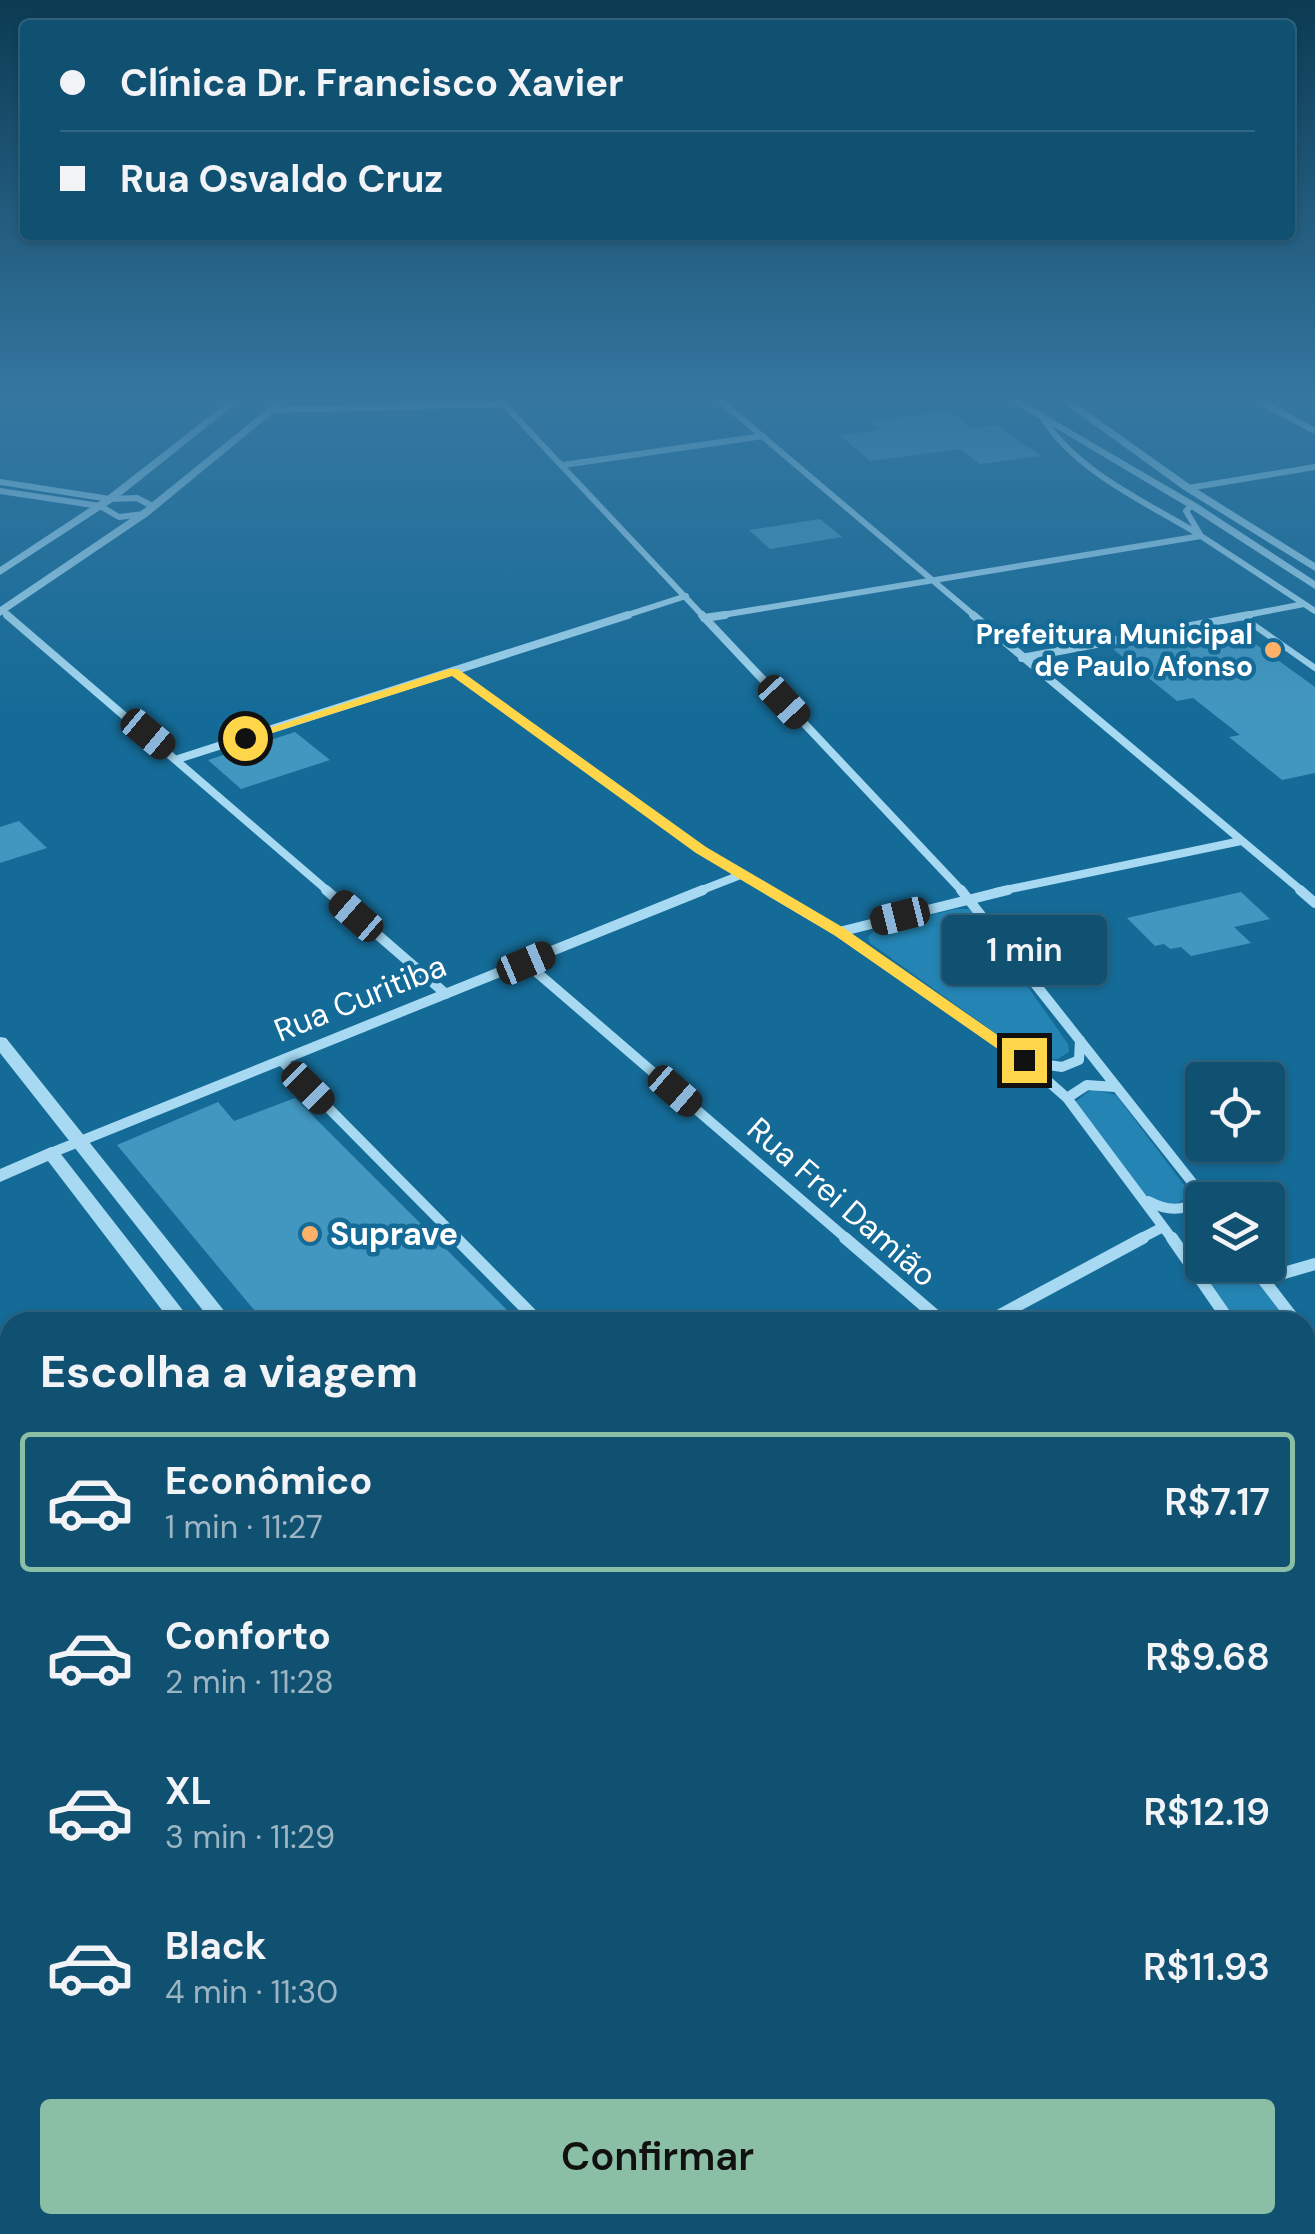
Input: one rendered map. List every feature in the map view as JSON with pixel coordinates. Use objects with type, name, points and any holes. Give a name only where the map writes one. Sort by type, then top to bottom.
[{"type":"street","points":[[99,502],[110,502]]},
{"type":"street","points":[[101,502],[119,516],[149,510]]},
{"type":"street","points":[[141,502],[149,510]]},
{"type":"street","points":[[159,502],[1,611],[178,759],[446,994]]},
{"type":"street","points":[[597,502],[969,898],[1194,1182]]},
{"type":"street","points":[[839,502],[1315,903]]},
{"type":"street","points":[[1148,502],[1315,611]]},
{"type":"street","points":[[1187,502],[1315,586]]},
{"type":"street","points":[[1211,502],[1315,568]]},
{"type":"street","points":[[0,572],[105,503]]},
{"type":"street","points":[[1192,505],[1186,511],[1201,536]]},
{"type":"street","points":[[704,618],[1201,536]]},
{"type":"street","points":[[178,759],[686,596]]},
{"type":"street","points":[[1022,658],[1304,604]]},
{"type":"street","points":[[454,672],[701,850],[839,932],[1024,1060],[1067,1098],[1185,1258]]},
{"type":"street","points":[[839,932],[969,898],[1241,841]]},
{"type":"street","name":"Rua Curitiba","points":[[0,1176],[743,874]]},
{"type":"street","name":"Rua Frei Damião","points":[[526,963],[931,1312]]},
{"type":"street","points":[[1024,1060],[1062,1067],[1078,1060],[1080,1040]]},
{"type":"street","points":[[0,1042],[216,1312]]},
{"type":"street","points":[[283,1062],[529,1312]]},
{"type":"street","points":[[1067,1098],[1087,1085],[1115,1086]]},
{"type":"street","points":[[51,1154],[174,1312]]},
{"type":"street","points":[[1143,1197],[1170,1210],[1185,1209]]},
{"type":"street","points":[[1006,1312],[1164,1227]]},
{"type":"street","points":[[1285,1273],[1315,1264]]},
{"type":"street","points":[[1202,1282],[1223,1312]]},
{"type":"street","points":[[1265,1282],[1288,1312]]},
{"type":"lane","points":[[1241,616],[1315,668]]},
{"type":"shaded area","points":[[969,909],[978,916],[1068,1044],[1069,1052],[1058,1059],[1031,1059],[870,943],[868,937],[876,929]]},
{"type":"shaded area","points":[[1092,1089],[1116,1095],[1185,1186],[1185,1198],[1167,1205],[1145,1195],[1075,1102]]},
{"type":"shaded area","points":[[1208,1282],[1269,1282],[1291,1312],[1226,1312]]},
{"type":"building","points":[[820,519],[842,537],[770,549],[749,530]]},
{"type":"building","points":[[1233,628],[1315,687],[1315,773],[1282,780],[1229,737],[1240,735],[1193,698],[1177,701],[1113,649]]},
{"type":"building","points":[[295,732],[330,760],[241,789],[208,760]]},
{"type":"building","points":[[19,821],[47,848],[0,863],[0,827]]},
{"type":"building","points":[[1241,892],[1270,919],[1234,927],[1251,943],[1191,956],[1181,947],[1155,946],[1127,918]]},
{"type":"building","name":"Suprave","points":[[295,1098],[509,1312],[256,1312],[117,1145],[218,1102],[234,1121]]},
{"type":"place","name":"Prefeitura Municipal de Paulo Afonso","points":[[1273,650]]},
{"type":"place","name":"Suprave","points":[[310,1234]]},
{"type":"route","points":[[245,738],[454,672],[701,850],[839,932],[1024,1060]]}]
